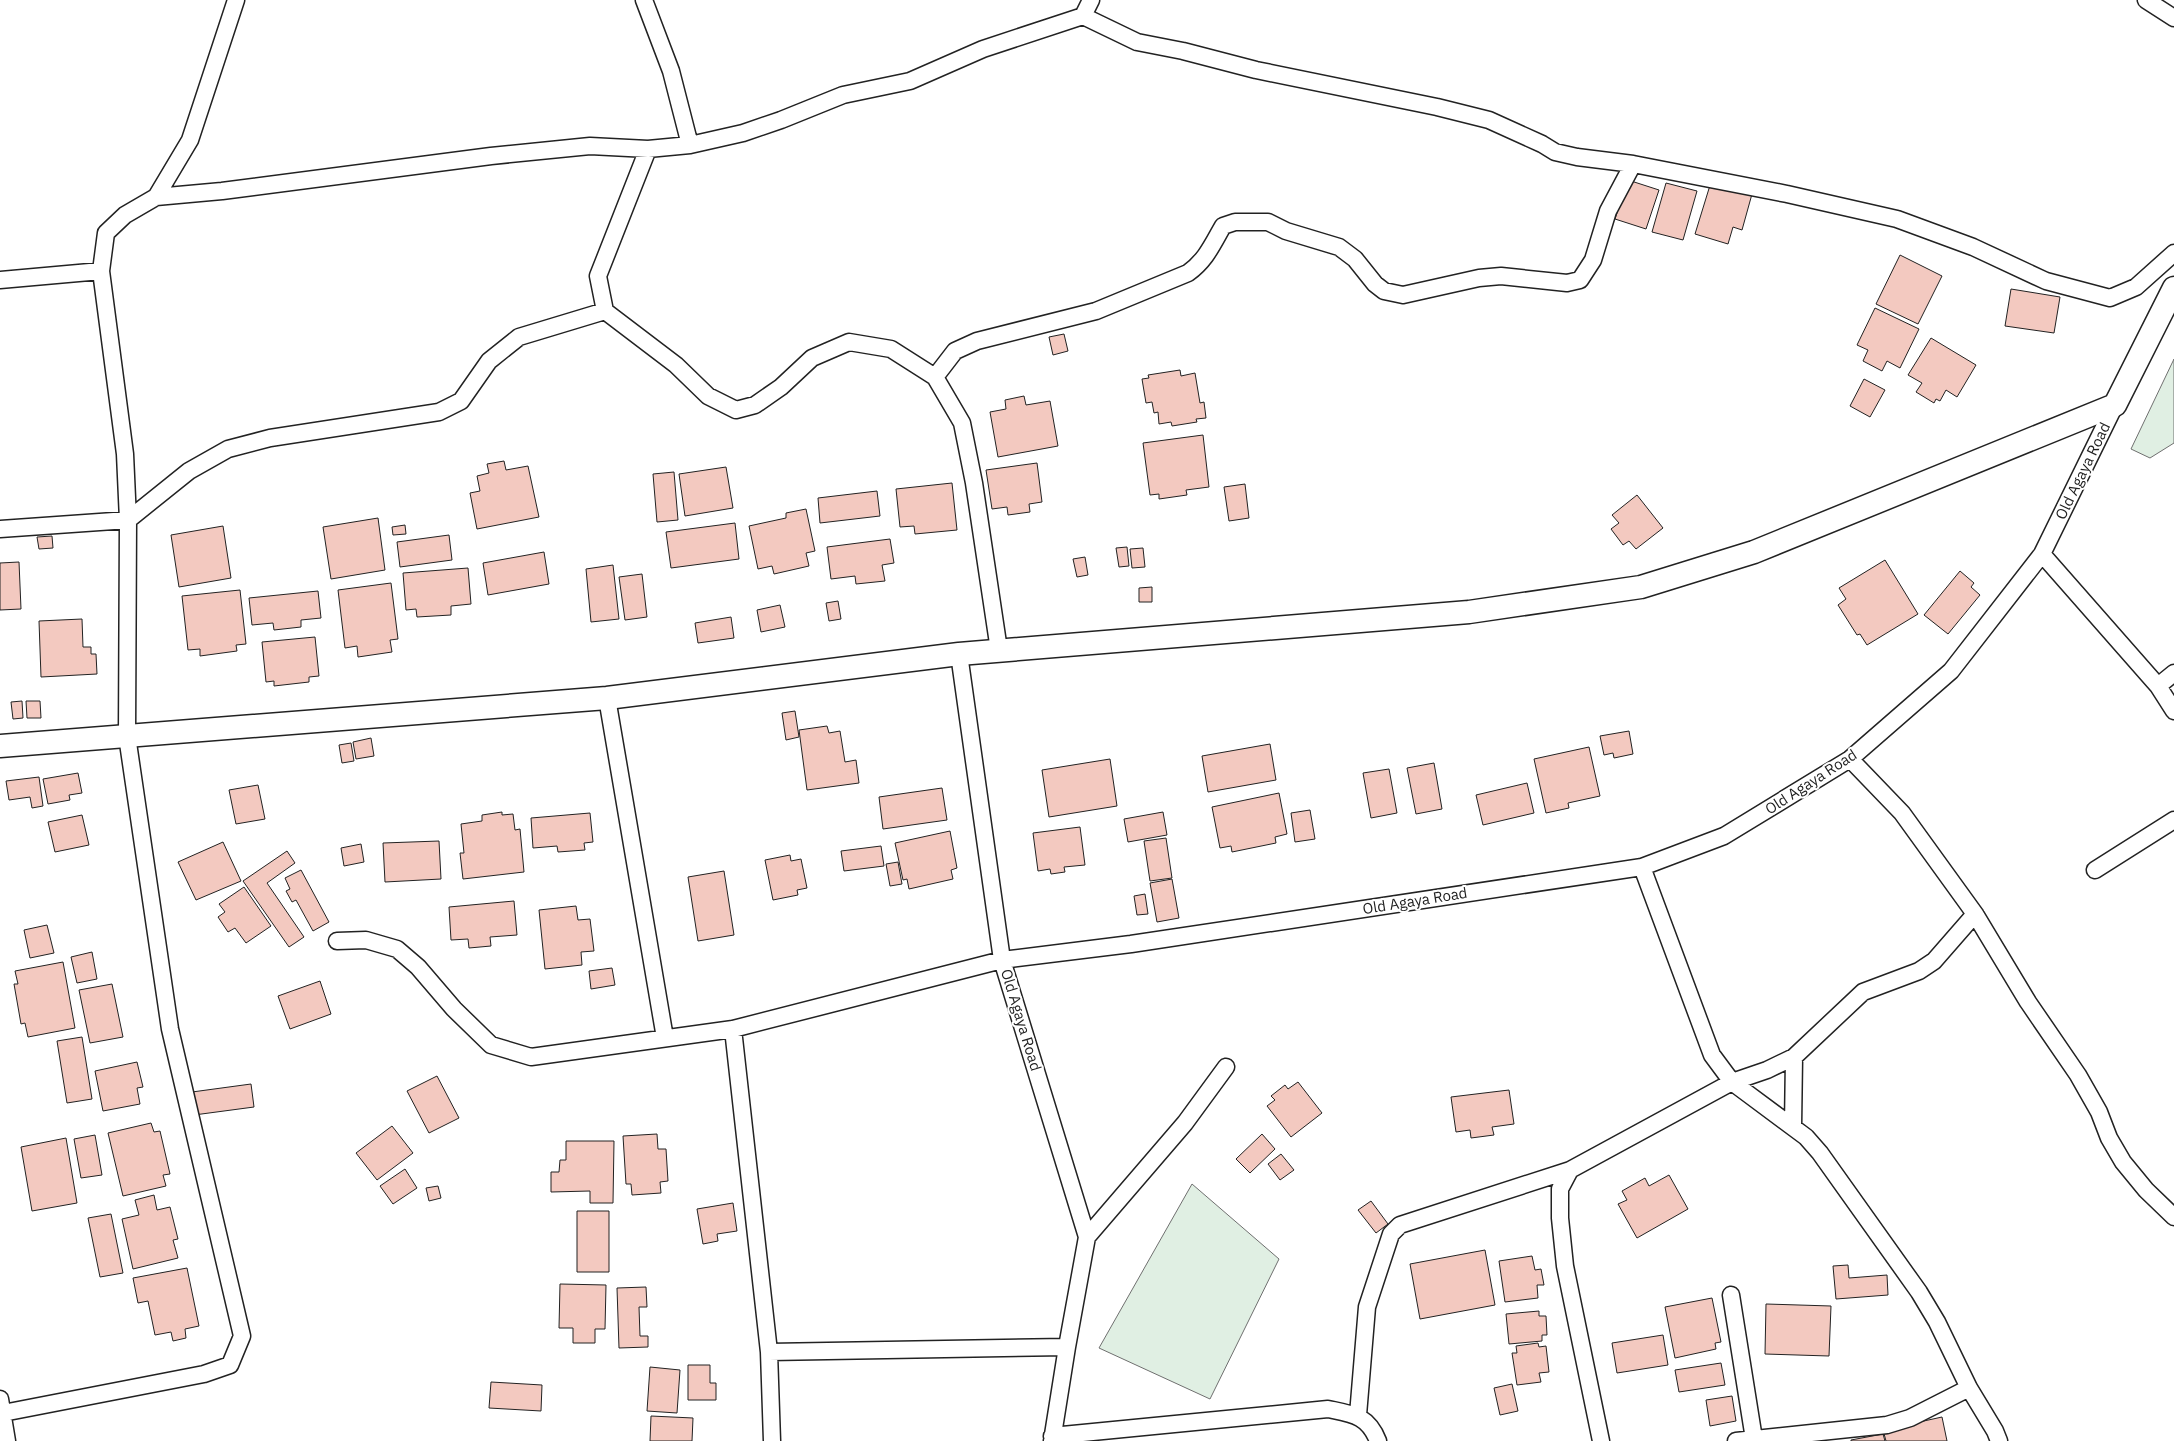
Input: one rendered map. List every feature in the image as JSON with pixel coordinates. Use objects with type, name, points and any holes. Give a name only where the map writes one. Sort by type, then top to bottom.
[{"type":"street","points":[[156,197],[190,140],[236,0]]},
{"type":"street","points":[[644,0],[671,71],[690,145]]},
{"type":"street","points":[[1083,16],[1091,0]]},
{"type":"street","points":[[2146,0],[2174,18]]},
{"type":"street","points":[[7,1441],[1,1406],[204,1374],[230,1364],[242,1336],[170,1029],[126,736],[128,520],[125,454],[102,271],[106,233],[125,215],[156,197],[590,146],[648,149],[690,145],[751,131],[842,95],[910,81],[982,49],[1083,16],[1137,42],[1183,51],[1256,70],[1437,107],[1490,120],[1555,152],[1633,164],[1787,194],[1897,219],[1973,247],[2046,281],[2110,298],[2136,287],[2174,253]]},
{"type":"street","points":[[648,149],[598,276],[605,311],[676,365],[708,396],[736,410],[755,405],[775,391],[812,358],[849,342],[891,350],[935,377],[962,422],[974,483],[999,650]]},
{"type":"street","points":[[935,377],[955,352],[977,341],[1096,311],[1188,273],[1200,264],[1210,252],[1223,226],[1235,222],[1268,222],[1286,231],[1339,247],[1355,259],[1375,284],[1384,291],[1403,295],[1479,278],[1501,276],[1567,283],[1580,280],[1593,260],[1608,211],[1633,164]]},
{"type":"street","points":[[0,280],[102,271]]},
{"type":"street","points":[[0,746],[606,698],[999,650],[1469,612],[1641,587],[1754,552],[2115,404],[2174,288]]},
{"type":"street","points":[[0,529],[128,520],[189,471],[228,449],[279,436],[439,412],[461,401],[489,361],[518,337],[605,311]]},
{"type":"street","name":"Old Agaya Road","points":[[1052,1439],[1088,1237],[1002,960],[1132,944],[1642,867],[1724,836],[1850,759],[1951,671],[2042,554],[2115,404]]},
{"type":"street","points":[[2042,554],[2158,686],[2174,711]]},
{"type":"street","points":[[337,941],[366,940],[397,949],[418,967],[454,1009],[491,1045],[531,1057],[733,1029],[1002,960],[959,654]]},
{"type":"street","points":[[2158,686],[2174,673]]},
{"type":"street","points":[[606,698],[664,1038]]},
{"type":"street","points":[[1850,759],[1902,812],[1975,914],[2028,1002],[2078,1076],[2099,1112],[2109,1138],[2123,1162],[2146,1190],[2174,1217]]},
{"type":"street","points":[[2095,870],[2174,820]]},
{"type":"street","points":[[1642,867],[1710,1048],[1732,1082],[1806,1137],[1820,1153],[1919,1292],[1937,1322],[1968,1388],[1995,1431],[1999,1441]]},
{"type":"street","points":[[1358,1415],[1367,1307],[1391,1234],[1400,1225],[1570,1170],[1732,1082],[1767,1070],[1794,1056],[1863,992],[1919,971],[1934,961],[1975,914]]},
{"type":"street","points":[[733,1029],[769,1352],[772,1441]]},
{"type":"street","points":[[1793,1127],[1794,1056]]},
{"type":"street","points":[[1088,1237],[1185,1123],[1226,1067]]},
{"type":"street","points":[[1570,1170],[1560,1189],[1560,1218],[1565,1266],[1601,1441]]},
{"type":"street","points":[[1731,1294],[1754,1439]]},
{"type":"street","points":[[769,1352],[1067,1347]]},
{"type":"street","points":[[1736,1441],[1887,1426],[1910,1418],[1968,1388]]},
{"type":"street","points":[[1052,1439],[1328,1409],[1358,1415],[1374,1431],[1378,1441]]},
{"type":"green space","points":[[2174,359],[2174,443],[2150,458],[2131,449]]},
{"type":"green space","points":[[1192,1184],[1279,1259],[1210,1399],[1099,1348]]},
{"type":"building","points":[[1628,180],[1659,190],[1646,229],[1615,219]]},
{"type":"building","points":[[1711,182],[1752,194],[1742,230],[1733,227],[1728,244],[1695,234]]},
{"type":"building","points":[[1666,183],[1697,191],[1683,240],[1652,232]]},
{"type":"building","points":[[1900,255],[1942,276],[1918,324],[1876,304]]},
{"type":"building","points":[[2011,289],[2060,297],[2054,333],[2005,326]]},
{"type":"building","points":[[1875,308],[1919,329],[1900,368],[1887,361],[1882,371],[1863,361],[1868,350],[1857,345]]},
{"type":"building","points":[[1064,334],[1068,351],[1053,355],[1049,337]]},
{"type":"building","points":[[1931,338],[1976,365],[1957,397],[1946,390],[1940,401],[1936,399],[1934,403],[1916,392],[1922,383],[1908,375]]},
{"type":"building","points":[[1180,370],[1181,376],[1195,373],[1200,403],[1204,402],[1206,418],[1196,419],[1197,422],[1172,426],[1171,422],[1159,424],[1158,412],[1154,413],[1152,402],[1146,403],[1142,379],[1149,378],[1148,375]]},
{"type":"building","points":[[1864,379],[1885,390],[1870,417],[1850,406]]},
{"type":"building","points":[[1024,396],[1026,405],[1050,401],[1058,446],[998,457],[990,412],[1006,409],[1005,400]]},
{"type":"building","points":[[1203,435],[1209,487],[1186,490],[1187,495],[1159,499],[1159,494],[1150,495],[1143,443]]},
{"type":"building","points":[[504,461],[506,470],[528,466],[539,517],[477,529],[470,493],[480,491],[477,476],[489,473],[487,464]]},
{"type":"building","points":[[1037,463],[1042,502],[1029,504],[1030,512],[1008,515],[1007,507],[992,509],[986,470]]},
{"type":"building","points":[[726,467],[733,508],[685,516],[679,474]]},
{"type":"building","points":[[674,472],[678,520],[657,522],[653,474]]},
{"type":"building","points":[[952,483],[957,530],[915,534],[914,526],[900,527],[896,489]]},
{"type":"building","points":[[1245,484],[1249,518],[1229,521],[1224,487]]},
{"type":"building","points":[[877,491],[880,516],[820,523],[818,498]]},
{"type":"building","points":[[1637,495],[1663,528],[1636,549],[1629,541],[1623,545],[1611,529],[1619,523],[1612,515]]},
{"type":"building","points":[[806,509],[815,551],[806,553],[809,566],[774,574],[772,566],[758,569],[749,526],[786,518],[786,513]]},
{"type":"building","points":[[378,518],[385,570],[331,579],[323,527]]},
{"type":"building","points":[[735,523],[739,559],[671,568],[666,532]]},
{"type":"building","points":[[405,525],[406,534],[393,535],[392,527]]},
{"type":"building","points":[[223,526],[231,578],[179,587],[171,535]]},
{"type":"building","points":[[449,535],[452,560],[400,567],[397,542]]},
{"type":"building","points":[[52,536],[53,548],[39,549],[37,537]]},
{"type":"building","points":[[890,539],[894,563],[882,565],[885,581],[856,584],[855,576],[831,579],[827,547]]},
{"type":"building","points":[[1127,547],[1129,566],[1119,567],[1116,548]]},
{"type":"building","points":[[1143,548],[1145,567],[1132,568],[1130,549]]},
{"type":"building","points":[[544,552],[549,584],[488,595],[483,563]]},
{"type":"building","points":[[1085,557],[1088,575],[1077,577],[1073,559]]},
{"type":"building","points":[[1885,560],[1918,614],[1867,645],[1860,634],[1857,635],[1838,605],[1846,599],[1839,588]]},
{"type":"building","points":[[19,562],[21,609],[0,610],[0,563]]},
{"type":"building","points":[[613,565],[619,619],[591,622],[586,569]]},
{"type":"building","points":[[468,568],[471,604],[451,606],[451,615],[417,617],[416,609],[406,610],[403,573]]},
{"type":"building","points":[[1960,571],[1974,583],[1971,587],[1980,595],[1948,634],[1924,615]]},
{"type":"building","points":[[642,574],[647,617],[625,620],[619,577]]},
{"type":"building","points":[[391,583],[398,639],[390,640],[392,652],[358,657],[357,646],[345,648],[338,590]]},
{"type":"building","points":[[1152,587],[1152,602],[1139,602],[1139,588]]},
{"type":"building","points":[[240,590],[246,644],[236,645],[237,651],[200,656],[200,649],[188,650],[182,596]]},
{"type":"building","points":[[318,591],[321,618],[301,620],[301,627],[274,630],[273,623],[252,625],[249,598]]},
{"type":"building","points":[[838,601],[841,619],[829,621],[826,603]]},
{"type":"building","points":[[780,605],[785,627],[761,632],[757,610]]},
{"type":"building","points":[[731,617],[734,638],[698,643],[695,623]]},
{"type":"building","points":[[82,619],[83,647],[91,647],[91,654],[96,654],[97,674],[41,677],[39,621]]},
{"type":"building","points":[[315,637],[319,676],[309,677],[309,682],[274,686],[274,681],[266,682],[262,642]]},
{"type":"building","points":[[22,701],[23,718],[13,719],[11,702]]},
{"type":"building","points":[[26,701],[40,701],[41,718],[27,718]]},
{"type":"building","points":[[795,711],[799,737],[786,740],[782,713]]},
{"type":"building","points":[[827,726],[829,733],[840,731],[845,762],[856,760],[859,783],[807,790],[799,730]]},
{"type":"building","points":[[1629,731],[1633,754],[1614,758],[1613,753],[1604,755],[1600,736]]},
{"type":"building","points":[[371,738],[374,756],[356,759],[353,742]]},
{"type":"building","points":[[351,743],[354,761],[342,763],[339,745]]},
{"type":"building","points":[[1270,744],[1276,780],[1208,792],[1202,756]]},
{"type":"building","points":[[1589,747],[1600,796],[1568,803],[1569,808],[1546,813],[1534,759]]},
{"type":"building","points":[[1110,759],[1117,806],[1049,817],[1042,770]]},
{"type":"building","points":[[1434,763],[1442,809],[1416,814],[1407,768]]},
{"type":"building","points":[[1389,769],[1397,813],[1371,818],[1363,773]]},
{"type":"building","points":[[78,773],[82,793],[69,795],[70,800],[48,804],[43,779]]},
{"type":"building","points":[[39,777],[43,806],[32,808],[30,797],[9,800],[6,781]]},
{"type":"building","points":[[1527,783],[1534,813],[1483,825],[1476,795]]},
{"type":"building","points":[[258,785],[265,819],[236,824],[229,790]]},
{"type":"building","points":[[942,788],[947,820],[883,829],[879,797]]},
{"type":"building","points":[[1279,793],[1287,834],[1275,837],[1276,843],[1232,852],[1231,846],[1220,848],[1212,807]]},
{"type":"building","points":[[1310,810],[1315,839],[1295,842],[1291,813]]},
{"type":"building","points":[[502,812],[502,815],[513,814],[515,830],[520,829],[524,872],[463,879],[460,853],[464,853],[461,824],[482,821],[482,815]]},
{"type":"building","points":[[1163,812],[1167,835],[1128,842],[1124,819]]},
{"type":"building","points":[[590,813],[593,842],[584,843],[585,850],[558,852],[557,846],[533,848],[531,818]]},
{"type":"building","points":[[82,815],[89,845],[55,852],[48,822]]},
{"type":"building","points":[[1080,827],[1085,865],[1064,867],[1065,872],[1051,874],[1050,869],[1038,871],[1033,833]]},
{"type":"building","points":[[950,831],[957,868],[951,870],[953,879],[909,889],[907,879],[903,880],[895,843]]},
{"type":"building","points":[[1166,838],[1172,878],[1150,881],[1144,841]]},
{"type":"building","points":[[439,841],[441,879],[385,882],[383,843]]},
{"type":"building","points":[[223,842],[241,881],[196,900],[178,862]]},
{"type":"building","points":[[361,844],[364,862],[344,866],[341,848]]},
{"type":"building","points":[[881,846],[884,866],[844,871],[841,851]]},
{"type":"building","points":[[287,851],[295,863],[267,883],[304,937],[289,947],[243,881]]},
{"type":"building","points":[[790,855],[791,861],[801,859],[807,888],[797,890],[798,895],[773,900],[765,860]]},
{"type":"building","points":[[898,862],[902,884],[890,886],[886,864]]},
{"type":"building","points":[[301,870],[329,922],[313,931],[296,900],[292,902],[286,891],[290,889],[285,878]]},
{"type":"building","points":[[724,871],[734,935],[698,941],[688,877]]},
{"type":"building","points":[[1172,879],[1179,918],[1157,922],[1150,883]]},
{"type":"building","points":[[244,887],[271,926],[246,943],[235,928],[228,932],[218,917],[225,912],[219,904]]},
{"type":"building","points":[[1145,894],[1148,914],[1137,915],[1134,896]]},
{"type":"building","points":[[514,901],[517,935],[490,937],[491,946],[469,948],[468,939],[451,940],[449,907]]},
{"type":"building","points":[[576,906],[578,920],[590,919],[594,951],[581,952],[582,965],[545,969],[539,910]]},
{"type":"building","points":[[47,925],[54,953],[30,958],[24,930]]},
{"type":"building","points":[[92,952],[97,979],[77,983],[71,957]]},
{"type":"building","points":[[63,962],[75,1028],[28,1037],[25,1023],[21,1024],[14,984],[18,984],[15,971]]},
{"type":"building","points":[[612,968],[615,985],[591,989],[589,971]]},
{"type":"building","points":[[320,981],[331,1014],[290,1029],[278,996]]},
{"type":"building","points":[[112,984],[123,1037],[90,1043],[79,990]]},
{"type":"building","points":[[82,1037],[92,1099],[67,1103],[57,1041]]},
{"type":"building","points":[[137,1062],[143,1087],[137,1088],[140,1104],[103,1111],[95,1071]]},
{"type":"building","points":[[437,1076],[459,1118],[429,1133],[407,1091]]},
{"type":"building","points":[[1298,1082],[1322,1113],[1291,1137],[1267,1106],[1275,1100],[1271,1096],[1285,1085],[1288,1089]]},
{"type":"building","points":[[251,1084],[254,1107],[194,1115],[192,1092]]},
{"type":"building","points":[[1509,1090],[1514,1124],[1492,1127],[1494,1135],[1471,1138],[1470,1130],[1456,1132],[1451,1097]]},
{"type":"building","points":[[151,1123],[154,1132],[160,1131],[170,1174],[163,1175],[166,1186],[123,1196],[108,1133]]},
{"type":"building","points":[[392,1126],[413,1153],[377,1180],[356,1153]]},
{"type":"building","points":[[657,1134],[658,1149],[666,1149],[668,1181],[660,1182],[661,1193],[632,1195],[631,1184],[626,1184],[623,1136]]},
{"type":"building","points":[[1262,1134],[1275,1149],[1250,1173],[1236,1159]]},
{"type":"building","points":[[95,1135],[102,1175],[81,1178],[74,1139]]},
{"type":"building","points":[[66,1138],[77,1203],[32,1211],[21,1147]]},
{"type":"building","points":[[566,1141],[614,1141],[613,1203],[590,1203],[590,1191],[551,1192],[551,1172],[559,1172],[560,1160],[566,1160]]},
{"type":"building","points":[[1281,1154],[1294,1170],[1280,1180],[1268,1164]]},
{"type":"building","points":[[405,1169],[417,1188],[393,1204],[380,1186]]},
{"type":"building","points":[[1669,1175],[1688,1209],[1637,1238],[1618,1204],[1627,1200],[1622,1191],[1645,1178],[1649,1186]]},
{"type":"building","points":[[438,1186],[441,1198],[429,1201],[426,1188]]},
{"type":"building","points":[[154,1195],[157,1210],[170,1207],[178,1239],[173,1240],[178,1258],[133,1269],[122,1219],[139,1215],[135,1200]]},
{"type":"building","points":[[1371,1201],[1388,1224],[1376,1233],[1358,1210]]},
{"type":"building","points":[[733,1203],[737,1231],[717,1234],[718,1241],[703,1244],[697,1209]]},
{"type":"building","points":[[577,1211],[609,1211],[609,1272],[577,1272]]},
{"type":"building","points":[[111,1214],[123,1273],[100,1277],[88,1218]]},
{"type":"building","points":[[1485,1250],[1495,1305],[1420,1319],[1410,1264]]},
{"type":"building","points":[[1532,1256],[1535,1270],[1541,1269],[1544,1285],[1537,1285],[1538,1298],[1505,1302],[1499,1261]]},
{"type":"building","points":[[1848,1265],[1849,1278],[1887,1275],[1888,1295],[1836,1299],[1833,1266]]},
{"type":"building","points":[[187,1268],[199,1326],[185,1329],[186,1338],[173,1341],[171,1332],[155,1335],[148,1301],[138,1303],[133,1278]]},
{"type":"building","points":[[560,1284],[606,1285],[605,1329],[595,1329],[595,1343],[573,1343],[573,1328],[559,1328]]},
{"type":"building","points":[[646,1287],[647,1307],[639,1307],[640,1336],[648,1336],[648,1347],[619,1348],[617,1288]]},
{"type":"building","points":[[1712,1298],[1721,1342],[1715,1343],[1716,1349],[1675,1358],[1665,1307]]},
{"type":"building","points":[[1766,1304],[1831,1306],[1829,1356],[1765,1354]]},
{"type":"building","points":[[1539,1311],[1539,1316],[1546,1316],[1547,1335],[1542,1335],[1542,1341],[1509,1344],[1506,1314]]},
{"type":"building","points":[[1663,1335],[1668,1365],[1617,1373],[1612,1343]]},
{"type":"building","points":[[1538,1343],[1539,1347],[1546,1346],[1549,1372],[1539,1373],[1541,1382],[1517,1385],[1512,1353],[1517,1353],[1516,1346]]},
{"type":"building","points":[[1721,1363],[1725,1385],[1679,1392],[1675,1370]]},
{"type":"building","points":[[688,1365],[710,1365],[710,1383],[716,1383],[716,1400],[688,1400]]},
{"type":"building","points":[[650,1367],[680,1370],[677,1413],[647,1411]]},
{"type":"building","points":[[491,1382],[542,1385],[541,1411],[489,1408]]},
{"type":"building","points":[[1512,1384],[1518,1411],[1500,1415],[1494,1388]]},
{"type":"building","points":[[1732,1396],[1736,1421],[1710,1426],[1706,1400]]},
{"type":"building","points":[[651,1416],[693,1418],[692,1441],[650,1441]]},
{"type":"building","points":[[1942,1417],[1947,1441],[1886,1441],[1883,1430]]},
{"type":"building","points":[[1883,1434],[1885,1441],[1851,1441],[1851,1440]]}]
